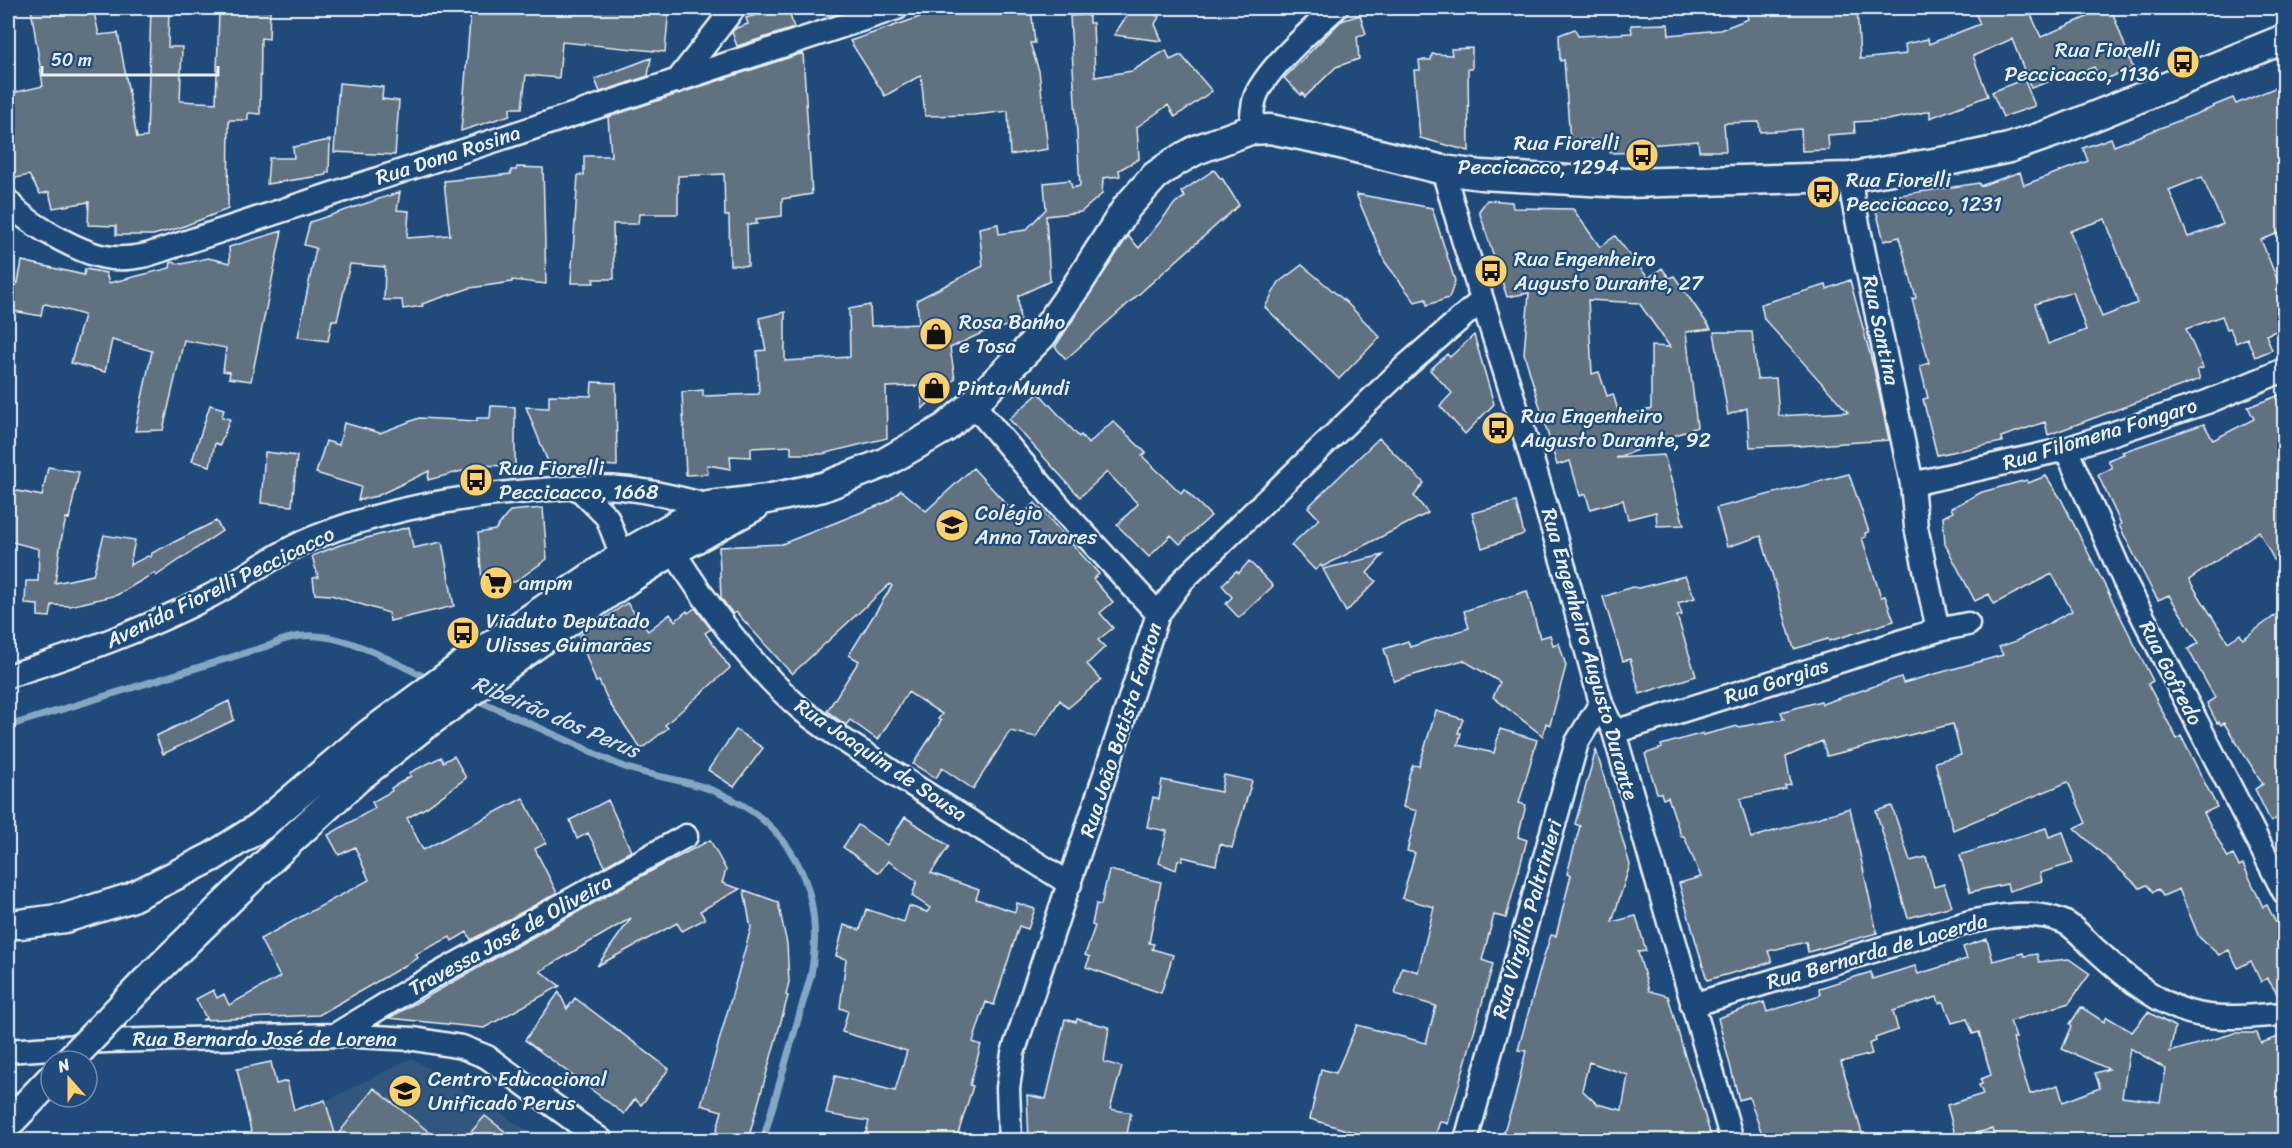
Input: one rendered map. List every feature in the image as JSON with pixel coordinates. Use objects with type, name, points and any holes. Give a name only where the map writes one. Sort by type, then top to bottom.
[{"type":"main road","name":"Avenida Fiorelli Peccicacco","points":[[666,543],[709,506],[767,499],[824,488],[884,463],[936,433],[973,404],[1042,335],[1127,207],[1155,176],[1196,150],[1250,130],[1270,129],[1310,136],[1443,170],[1481,175],[1625,183],[1850,177],[1910,168],[2009,148],[2058,131],[2284,39]]},
{"type":"main road","name":"Avenida Fiorelli Peccicacco","points":[[666,543],[767,499]]},
{"type":"main road","points":[[8,924],[65,918],[130,898],[212,857],[261,826],[369,734],[467,662],[622,556],[666,543]]},
{"type":"main road","points":[[81,1049],[277,853],[358,778],[491,677],[627,580],[666,543]]},
{"type":"main road","points":[[8,1124],[39,1092]]},
{"type":"street","points":[[677,81],[734,8]]},
{"type":"street","name":"Rua Dona Rosina","points":[[9,205],[63,241],[86,251],[104,257],[126,259],[147,255],[897,8]]},
{"type":"street","points":[[1250,130],[1255,98],[1261,85],[1271,72],[1336,8]]},
{"type":"street","name":"Rua Engenheiro Augusto Durante","points":[[1443,170],[1561,556],[1600,703],[1614,732],[1732,1140]]},
{"type":"street","name":"Rua Santina","points":[[1850,177],[1912,484]]},
{"type":"street","name":"Rua João Batista Fanton","points":[[1010,1140],[1008,1088],[1013,1053],[1158,614],[1184,580],[1261,505],[1408,364],[1482,300]]},
{"type":"street","name":"Rua Filomena Fongaro","points":[[1912,484],[2066,449],[2207,402],[2284,370]]},
{"type":"street","points":[[973,404],[1067,515],[1158,614]]},
{"type":"street","name":"Rua Gofredo","points":[[2066,449],[2124,580],[2284,892]]},
{"type":"street","points":[[1912,484],[1916,526],[1938,630]]},
{"type":"street","points":[[578,488],[607,517],[622,556]]},
{"type":"street","name":"Avenida Fiorelli Peccicacco","points":[[8,676],[69,657],[141,629],[211,595],[280,554],[314,538],[366,520],[465,498],[578,488],[628,489],[675,497],[709,506]]},
{"type":"street","name":"Rua Joaquim de Sousa","points":[[666,543],[703,597],[751,658],[803,711],[922,791],[1070,884]]},
{"type":"street","name":"Rua Gorgias","points":[[1614,732],[1938,630],[1968,624]]},
{"type":"street","name":"Rua Virgílio Paltrinieri","points":[[1466,1140],[1577,742],[1600,703]]},
{"type":"street","name":"Travessa José de Oliveira","points":[[335,1035],[686,836]]},
{"type":"street","name":"Rua Bernarda de Lacerda","points":[[1692,1005],[1970,922],[2005,915],[2041,915],[2066,923],[2125,976],[2164,1002],[2182,1010],[2216,1016],[2284,1014]]},
{"type":"street","name":"Rua Bernardo José de Lorena","points":[[99,1051],[335,1035],[414,1039],[462,1047],[488,1057],[601,1140]]},
{"type":"street","name":"Rua Bernardo José de Lorena","points":[[44,1049],[79,1046],[78,1049]]},
{"type":"street","name":"Rua Bernardo José de Lorena","points":[[8,1052],[39,1049]]},
{"type":"shaded area","name":"Centro Educacional Unificado Perus","points":[[412,1058],[543,1140],[248,1140]]},
{"type":"building","points":[[31,8],[93,8],[99,35],[118,33],[137,138],[147,137],[151,8],[169,8],[168,47],[182,47],[180,101],[216,103],[219,12],[235,11],[235,8],[270,9],[269,39],[261,38],[260,114],[248,113],[248,120],[229,120],[228,209],[179,228],[153,235],[116,235],[116,226],[88,225],[89,202],[53,208],[49,192],[40,194],[29,175],[16,178],[8,164],[8,94],[43,86]]},
{"type":"building","points":[[471,8],[669,8],[665,52],[562,42],[559,78],[526,75],[522,108],[510,108],[510,115],[461,131]]},
{"type":"building","points":[[779,8],[788,8],[794,28],[737,46],[732,32],[748,24],[746,18]]},
{"type":"building","points":[[946,8],[1031,8],[1035,43],[1030,43],[1039,71],[1048,149],[1010,155],[1008,111],[974,115],[925,116],[921,75],[885,96],[850,41]]},
{"type":"building","points":[[1132,8],[1160,8],[1155,24],[1162,41],[1114,35]]},
{"type":"building","points":[[1744,8],[1857,8],[1860,59],[1906,54],[1905,44],[1928,39],[1929,44],[1980,24],[1973,8],[2028,8],[2041,37],[2087,17],[2084,8],[2111,8],[2133,68],[2101,81],[2094,67],[2031,88],[2012,39],[1973,56],[1988,96],[1930,118],[1930,111],[1888,120],[1854,122],[1855,133],[1828,135],[1829,150],[1802,151],[1801,129],[1760,132],[1759,122],[1724,123],[1726,151],[1699,151],[1698,141],[1648,145],[1649,152],[1610,153],[1610,140],[1570,140],[1564,60],[1560,61],[1559,35],[1575,29],[1578,36],[1632,33],[1631,25],[1668,24],[1669,35],[1720,30],[1748,19]]},
{"type":"building","points":[[1089,15],[1089,23],[1093,23],[1095,77],[1132,71],[1166,50],[1170,60],[1181,55],[1212,91],[1175,117],[1168,105],[1137,127],[1139,159],[1119,170],[1120,176],[1103,178],[1102,194],[1081,212],[1046,216],[1050,281],[1018,296],[1020,323],[986,331],[950,348],[955,379],[922,409],[921,386],[886,387],[887,438],[822,454],[791,454],[791,446],[751,448],[751,457],[730,456],[731,469],[707,465],[708,474],[686,475],[682,392],[703,390],[703,396],[759,394],[757,351],[766,350],[759,318],[785,312],[785,361],[850,357],[849,309],[870,305],[871,326],[919,324],[917,300],[983,266],[979,228],[998,224],[999,234],[1026,230],[1046,209],[1044,183],[1070,180],[1072,188],[1080,186],[1070,16]]},
{"type":"building","points":[[1360,15],[1366,34],[1357,36],[1359,59],[1336,67],[1305,97],[1302,93],[1301,95],[1284,78],[1341,21]]},
{"type":"building","points":[[1472,48],[1472,69],[1468,69],[1469,151],[1420,138],[1414,70],[1420,70],[1419,60],[1431,60],[1432,54],[1452,55],[1451,49]]},
{"type":"building","points":[[803,53],[812,194],[782,199],[782,216],[756,219],[757,224],[747,225],[748,266],[730,265],[729,216],[725,216],[724,174],[678,176],[678,214],[639,214],[638,224],[613,224],[614,279],[593,279],[594,283],[571,283],[578,175],[584,175],[584,156],[611,156],[608,117]]},
{"type":"building","points":[[651,58],[648,76],[600,92],[595,79]]},
{"type":"building","points":[[2024,79],[2035,106],[2003,117],[1992,92]]},
{"type":"building","points":[[339,83],[383,87],[382,99],[399,101],[395,155],[334,152]]},
{"type":"building","points":[[2284,84],[2284,231],[2261,240],[2284,296],[2284,328],[2266,335],[2272,350],[2255,357],[2247,338],[2236,343],[2222,316],[2186,329],[2203,368],[2197,370],[2200,379],[2048,435],[2045,422],[2001,437],[2002,442],[1937,455],[1923,399],[1928,398],[1920,366],[1929,363],[1912,299],[1916,298],[1899,237],[1884,241],[1873,199],[1979,183],[1980,186],[2020,172],[2024,185],[2088,161],[2083,148],[2111,138],[2114,146],[2233,98],[2236,104]],"holes":[[[2202,177],[2223,224],[2188,237],[2169,190]],[[2105,219],[2137,303],[2102,317],[2070,231]],[[2073,292],[2086,330],[2048,344],[2035,304]]]},
{"type":"building","points":[[330,140],[329,172],[326,172],[326,175],[267,184],[269,158],[294,158],[293,147]]},
{"type":"building","points":[[517,167],[543,168],[546,284],[512,280],[512,282],[470,288],[422,304],[423,306],[403,309],[402,300],[384,300],[385,267],[350,264],[337,321],[332,320],[328,341],[298,337],[316,248],[304,245],[310,222],[400,192],[397,210],[409,211],[407,238],[450,235],[444,181],[511,174],[511,170],[516,170]]},
{"type":"building","points":[[1214,170],[1222,178],[1239,205],[1066,359],[1055,347],[1128,236],[1139,248],[1176,202],[1185,197],[1181,192]]},
{"type":"building","points":[[1356,194],[1432,208],[1455,281],[1449,298],[1427,305],[1426,299],[1415,302],[1385,262]]},
{"type":"building","points":[[1487,200],[1512,202],[1513,208],[1573,209],[1600,247],[1615,236],[1648,278],[1662,268],[1669,278],[1674,276],[1711,329],[1686,332],[1697,427],[1616,458],[1664,455],[1684,525],[1657,526],[1656,512],[1628,519],[1623,500],[1590,509],[1586,494],[1580,496],[1570,461],[1557,465],[1524,353],[1529,293],[1507,297],[1479,211]],"holes":[[[1588,300],[1639,303],[1670,347],[1651,346],[1651,409],[1620,417],[1613,394],[1607,396],[1599,372],[1592,374]]]},
{"type":"building","points":[[282,231],[251,381],[229,378],[230,372],[223,371],[226,348],[184,340],[163,430],[135,431],[152,351],[112,340],[105,372],[71,363],[84,315],[46,304],[43,305],[41,316],[8,310],[8,281],[18,283],[22,261],[84,275],[85,269],[106,273],[109,283],[170,268],[171,262],[182,264],[208,258],[230,263],[229,247]]},
{"type":"building","points":[[1302,265],[1345,301],[1380,337],[1339,379],[1265,307],[1279,282]]},
{"type":"building","points":[[1850,280],[1874,369],[1889,440],[1750,447],[1747,408],[1728,415],[1714,332],[1752,332],[1757,379],[1776,378],[1779,416],[1848,412],[1764,319],[1761,304],[1826,285],[1827,289]]},
{"type":"building","points":[[1474,335],[1494,404],[1465,434],[1440,406],[1452,393],[1430,370],[1447,354],[1450,357]]},
{"type":"building","points":[[592,382],[616,383],[617,466],[599,465],[599,469],[550,467],[526,407],[549,408],[549,395],[591,396]]},
{"type":"building","points":[[1039,393],[1088,444],[1113,421],[1146,453],[1142,456],[1181,493],[1184,489],[1211,516],[1180,544],[1171,535],[1149,557],[1117,525],[1138,504],[1107,472],[1080,497],[1009,419]]},
{"type":"building","points":[[2280,395],[2284,404],[2284,579],[2259,531],[2189,580],[2228,642],[2240,634],[2243,639],[2284,609],[2284,813],[2271,822],[2255,789],[2263,784],[2224,723],[2221,725],[2217,723],[2207,703],[2215,698],[2188,649],[2199,643],[2169,595],[2158,600],[2119,525],[2121,524],[2098,475],[2112,468],[2108,460],[2124,454],[2122,452],[2204,424],[2213,440],[2254,419],[2248,407]]},
{"type":"building","points":[[210,405],[224,409],[222,417],[230,419],[220,445],[215,443],[210,466],[192,461]]},
{"type":"building","points":[[491,406],[515,407],[515,466],[470,465],[470,469],[428,480],[429,471],[377,496],[358,500],[361,487],[316,473],[326,441],[339,445],[344,423],[380,433],[419,418],[477,421],[477,418],[490,418]]},
{"type":"building","points":[[1379,438],[1424,483],[1414,496],[1428,513],[1315,570],[1291,545],[1319,519],[1308,507]]},
{"type":"building","points":[[265,452],[297,456],[292,506],[261,503]]},
{"type":"building","points":[[48,467],[79,472],[69,519],[66,518],[61,541],[55,583],[93,575],[104,535],[135,540],[130,565],[148,556],[151,557],[152,553],[216,521],[222,531],[156,576],[154,573],[117,595],[70,606],[52,605],[50,617],[38,616],[38,605],[25,604],[26,581],[38,581],[39,549],[8,541],[8,489],[42,496]]},
{"type":"building","points":[[973,468],[1019,518],[1035,503],[1099,574],[1093,579],[1113,602],[1100,613],[1113,628],[1098,640],[1105,647],[1087,664],[1101,680],[1068,708],[1060,700],[1036,737],[1010,731],[973,789],[942,768],[936,778],[913,764],[941,721],[938,719],[942,714],[908,692],[878,740],[850,720],[846,725],[827,711],[859,661],[849,655],[892,586],[890,584],[792,674],[736,612],[733,614],[721,598],[719,547],[782,544],[887,502],[901,490],[926,511]]},
{"type":"building","points":[[1849,474],[1869,532],[1865,533],[1866,537],[1862,538],[1881,597],[1885,596],[1894,621],[1794,649],[1761,536],[1727,547],[1716,508]]},
{"type":"building","points":[[2046,476],[2061,499],[2153,681],[2148,684],[2177,739],[2181,736],[2217,807],[2204,813],[2228,858],[2233,855],[2239,866],[2243,864],[2263,907],[2267,905],[2284,939],[2284,943],[2277,947],[2284,961],[2284,1001],[2267,978],[2261,982],[2251,961],[2238,968],[2229,950],[2219,955],[2199,937],[2179,889],[2163,896],[2158,889],[2153,892],[2147,885],[2140,888],[2074,828],[2086,823],[2068,782],[1953,830],[1935,762],[1961,755],[1953,724],[1827,756],[1822,741],[1786,757],[1791,785],[1785,786],[1786,789],[1740,799],[1751,838],[1850,808],[1877,933],[1808,952],[1806,942],[1768,951],[1772,962],[1707,980],[1679,883],[1701,877],[1684,836],[1681,836],[1668,797],[1663,799],[1661,793],[1657,793],[1645,754],[1662,748],[1661,745],[1703,733],[1703,735],[1738,726],[1784,719],[1781,712],[1821,701],[1822,704],[1901,677],[1903,683],[2003,655],[1999,647],[2016,641],[2072,611],[2052,574],[1994,604],[1989,594],[1975,601],[1945,544],[1943,517],[1953,512],[1951,508],[1982,492],[2027,480],[2028,483]]},
{"type":"building","points":[[1516,502],[1524,534],[1482,548],[1472,513]]},
{"type":"building","points":[[543,508],[547,559],[515,582],[482,581],[478,533],[495,530],[510,511]]},
{"type":"building","points":[[409,527],[413,548],[442,542],[454,606],[390,621],[389,613],[331,595],[315,594],[313,578],[318,577],[312,556],[340,545]]},
{"type":"building","points":[[1383,555],[1367,573],[1376,581],[1346,612],[1323,569]]},
{"type":"building","points":[[1249,561],[1273,586],[1239,618],[1226,604],[1232,597],[1222,585],[1236,571],[1239,573]]},
{"type":"building","points":[[1685,576],[1695,598],[1678,603],[1682,615],[1677,616],[1696,676],[1640,694],[1630,659],[1623,661],[1603,597],[1632,587],[1639,588]]},
{"type":"building","points":[[1527,591],[1540,638],[1550,635],[1553,645],[1559,643],[1566,666],[1550,725],[1546,723],[1543,736],[1493,697],[1500,682],[1463,660],[1394,681],[1384,649],[1408,641],[1410,647],[1469,628],[1464,611]]},
{"type":"building","points":[[627,603],[648,631],[670,614],[675,621],[687,611],[688,613],[695,608],[711,629],[705,633],[730,668],[665,725],[668,728],[641,749],[610,704],[599,681],[596,682],[579,636]]},
{"type":"building","points":[[229,701],[234,720],[163,754],[156,736]]},
{"type":"building","points":[[1436,711],[1463,719],[1458,733],[1461,733],[1458,745],[1494,753],[1500,729],[1537,740],[1519,803],[1526,805],[1518,837],[1527,840],[1506,918],[1494,915],[1482,960],[1493,964],[1448,1124],[1440,1121],[1434,1140],[1380,1140],[1310,1119],[1321,1069],[1336,1073],[1357,1025],[1426,1043],[1436,1006],[1395,994],[1402,967],[1418,972],[1434,907],[1402,898],[1415,853],[1407,851],[1417,811],[1403,807],[1409,775],[1413,765],[1419,766]]},
{"type":"building","points":[[736,730],[763,748],[734,787],[708,770]]},
{"type":"building","points":[[1596,750],[1630,865],[1612,922],[1636,916],[1646,951],[1638,952],[1649,991],[1668,996],[1711,1136],[1695,1140],[1586,1140],[1557,1132],[1555,1140],[1501,1140],[1515,1098],[1526,1051],[1518,1050],[1551,935],[1556,936],[1571,875],[1567,874],[1580,826],[1575,824]],"holes":[[[1589,1062],[1628,1075],[1622,1110],[1597,1104],[1582,1090]]]},
{"type":"building","points":[[454,756],[466,778],[427,807],[407,818],[423,850],[523,798],[546,843],[535,849],[557,893],[471,940],[467,932],[452,941],[450,937],[416,954],[418,958],[319,1015],[202,1020],[206,1018],[196,999],[213,990],[217,998],[224,994],[229,1005],[280,977],[260,939],[369,880],[355,847],[339,855],[328,835],[375,808],[372,802],[392,791],[391,788],[411,776],[409,773],[441,757],[443,762]]},
{"type":"building","points":[[1224,775],[1252,781],[1232,848],[1220,844],[1216,865],[1183,857],[1182,861],[1178,860],[1176,870],[1159,863],[1167,831],[1147,827],[1153,797],[1159,799],[1162,780],[1221,792]]},
{"type":"building","points":[[608,800],[631,851],[605,866],[588,833],[577,839],[570,820]]},
{"type":"building","points":[[1892,806],[1910,861],[1926,857],[1934,887],[1944,884],[1952,906],[1908,918],[1876,811]]},
{"type":"building","points":[[905,817],[949,846],[931,873],[979,890],[976,899],[1015,912],[1017,903],[1035,909],[1028,929],[1019,926],[994,1005],[986,1002],[973,1042],[981,1045],[970,1085],[973,1086],[956,1140],[864,1140],[869,1121],[826,1114],[835,1076],[895,1091],[907,1051],[842,1032],[848,1011],[840,1008],[846,959],[836,956],[844,925],[860,930],[866,909],[904,922],[909,906],[927,912],[930,908],[912,896],[917,881],[888,861],[879,873],[843,847],[858,825],[887,845]]},
{"type":"building","points":[[2046,828],[2049,837],[2063,832],[2073,863],[2040,873],[2042,881],[2009,891],[2007,884],[1970,892],[1960,855]]},
{"type":"building","points":[[710,840],[726,870],[722,883],[740,889],[700,911],[705,919],[682,931],[677,923],[597,966],[631,918],[540,971],[560,986],[484,1028],[389,1018],[640,877]]},
{"type":"building","points":[[1109,870],[1161,882],[1149,943],[1154,944],[1152,949],[1173,955],[1161,993],[1086,967],[1090,957],[1085,955],[1095,926],[1092,925],[1096,904],[1101,905]]},
{"type":"building","points":[[744,890],[778,902],[787,944],[789,982],[786,995],[788,996],[748,1140],[714,1140],[722,1111],[701,1105],[751,928]]},
{"type":"building","points":[[1987,939],[1993,961],[2023,953],[2024,956],[2037,954],[2039,962],[2069,959],[2090,974],[2069,1003],[2010,1021],[2030,1094],[2058,1085],[2063,1102],[2100,1088],[2095,1073],[2109,1069],[2062,1049],[2072,1026],[2070,1024],[2081,1007],[2104,1022],[2107,1017],[2132,1032],[2148,1012],[2175,1027],[2170,1052],[2235,1033],[2257,1033],[2261,1043],[2284,1035],[2284,1140],[1995,1140],[1992,1129],[1956,1138],[1947,1105],[1983,1094],[1979,1085],[1982,1084],[1981,1079],[1991,1075],[1979,1032],[1973,1034],[1967,1019],[1952,1023],[1944,1002],[1939,1003],[1937,997],[1893,1011],[1898,1030],[1875,1038],[1876,1041],[1869,1044],[1872,1054],[1841,1062],[1864,1140],[1764,1140],[1749,1097],[1739,1100],[1718,1018],[1764,1002],[1767,1012],[1820,995],[1819,988],[1871,972],[1872,979],[1915,966],[1918,974],[1967,959],[1963,947]],"holes":[[[2130,1048],[2166,1069],[2160,1102],[2122,1097]]]},
{"type":"building","points":[[559,992],[567,1009],[575,998],[669,1069],[641,1105],[635,1099],[624,1114],[525,1040]]},
{"type":"building","points":[[1065,1019],[1076,1022],[1077,1019],[1109,1027],[1104,1062],[1122,1067],[1110,1109],[1131,1113],[1126,1140],[1029,1140],[1027,1095],[1046,1099]]},
{"type":"building","points":[[271,1062],[276,1084],[287,1081],[294,1110],[325,1100],[336,1137],[374,1088],[439,1140],[253,1140],[237,1069]]},
{"type":"building","points":[[485,1116],[516,1140],[464,1140]]},
{"type":"waterway","name":"Ribeirão dos Perus","points":[[8,726],[291,638],[312,636],[333,638],[374,652],[432,680]]},
{"type":"waterway","name":"Ribeirão dos Perus","points":[[475,699],[619,765],[709,789],[738,802],[762,819],[782,839],[797,862],[807,887],[813,914],[814,944],[811,975],[763,1140]]},
{"type":"place","name":"Rua Fiorelli Peccicacco, 1136","points":[[2183,62]]},
{"type":"place","name":"Rua Fiorelli Peccicacco, 1294","points":[[1642,155]]},
{"type":"place","name":"Rua Fiorelli Peccicacco, 1231","points":[[1823,192]]},
{"type":"place","name":"Rua Engenheiro Augusto Durante, 27","points":[[1491,271]]},
{"type":"place","name":"Rosa Banho e Tosa","points":[[936,334]]},
{"type":"place","name":"Pinta Mundi","points":[[934,388]]},
{"type":"place","name":"Rua Engenheiro Augusto Durante, 92","points":[[1498,428]]},
{"type":"place","name":"Rua Fiorelli Peccicacco, 1668","points":[[476,480]]},
{"type":"place","name":"Colégio Anna Tavares","points":[[952,525]]},
{"type":"place","name":"ampm","points":[[496,583]]},
{"type":"place","name":"Viaduto Deputado Ulisses Guimarães","points":[[463,633]]},
{"type":"place","name":"Centro Educacional Unificado Perus","points":[[405,1091]]}]
